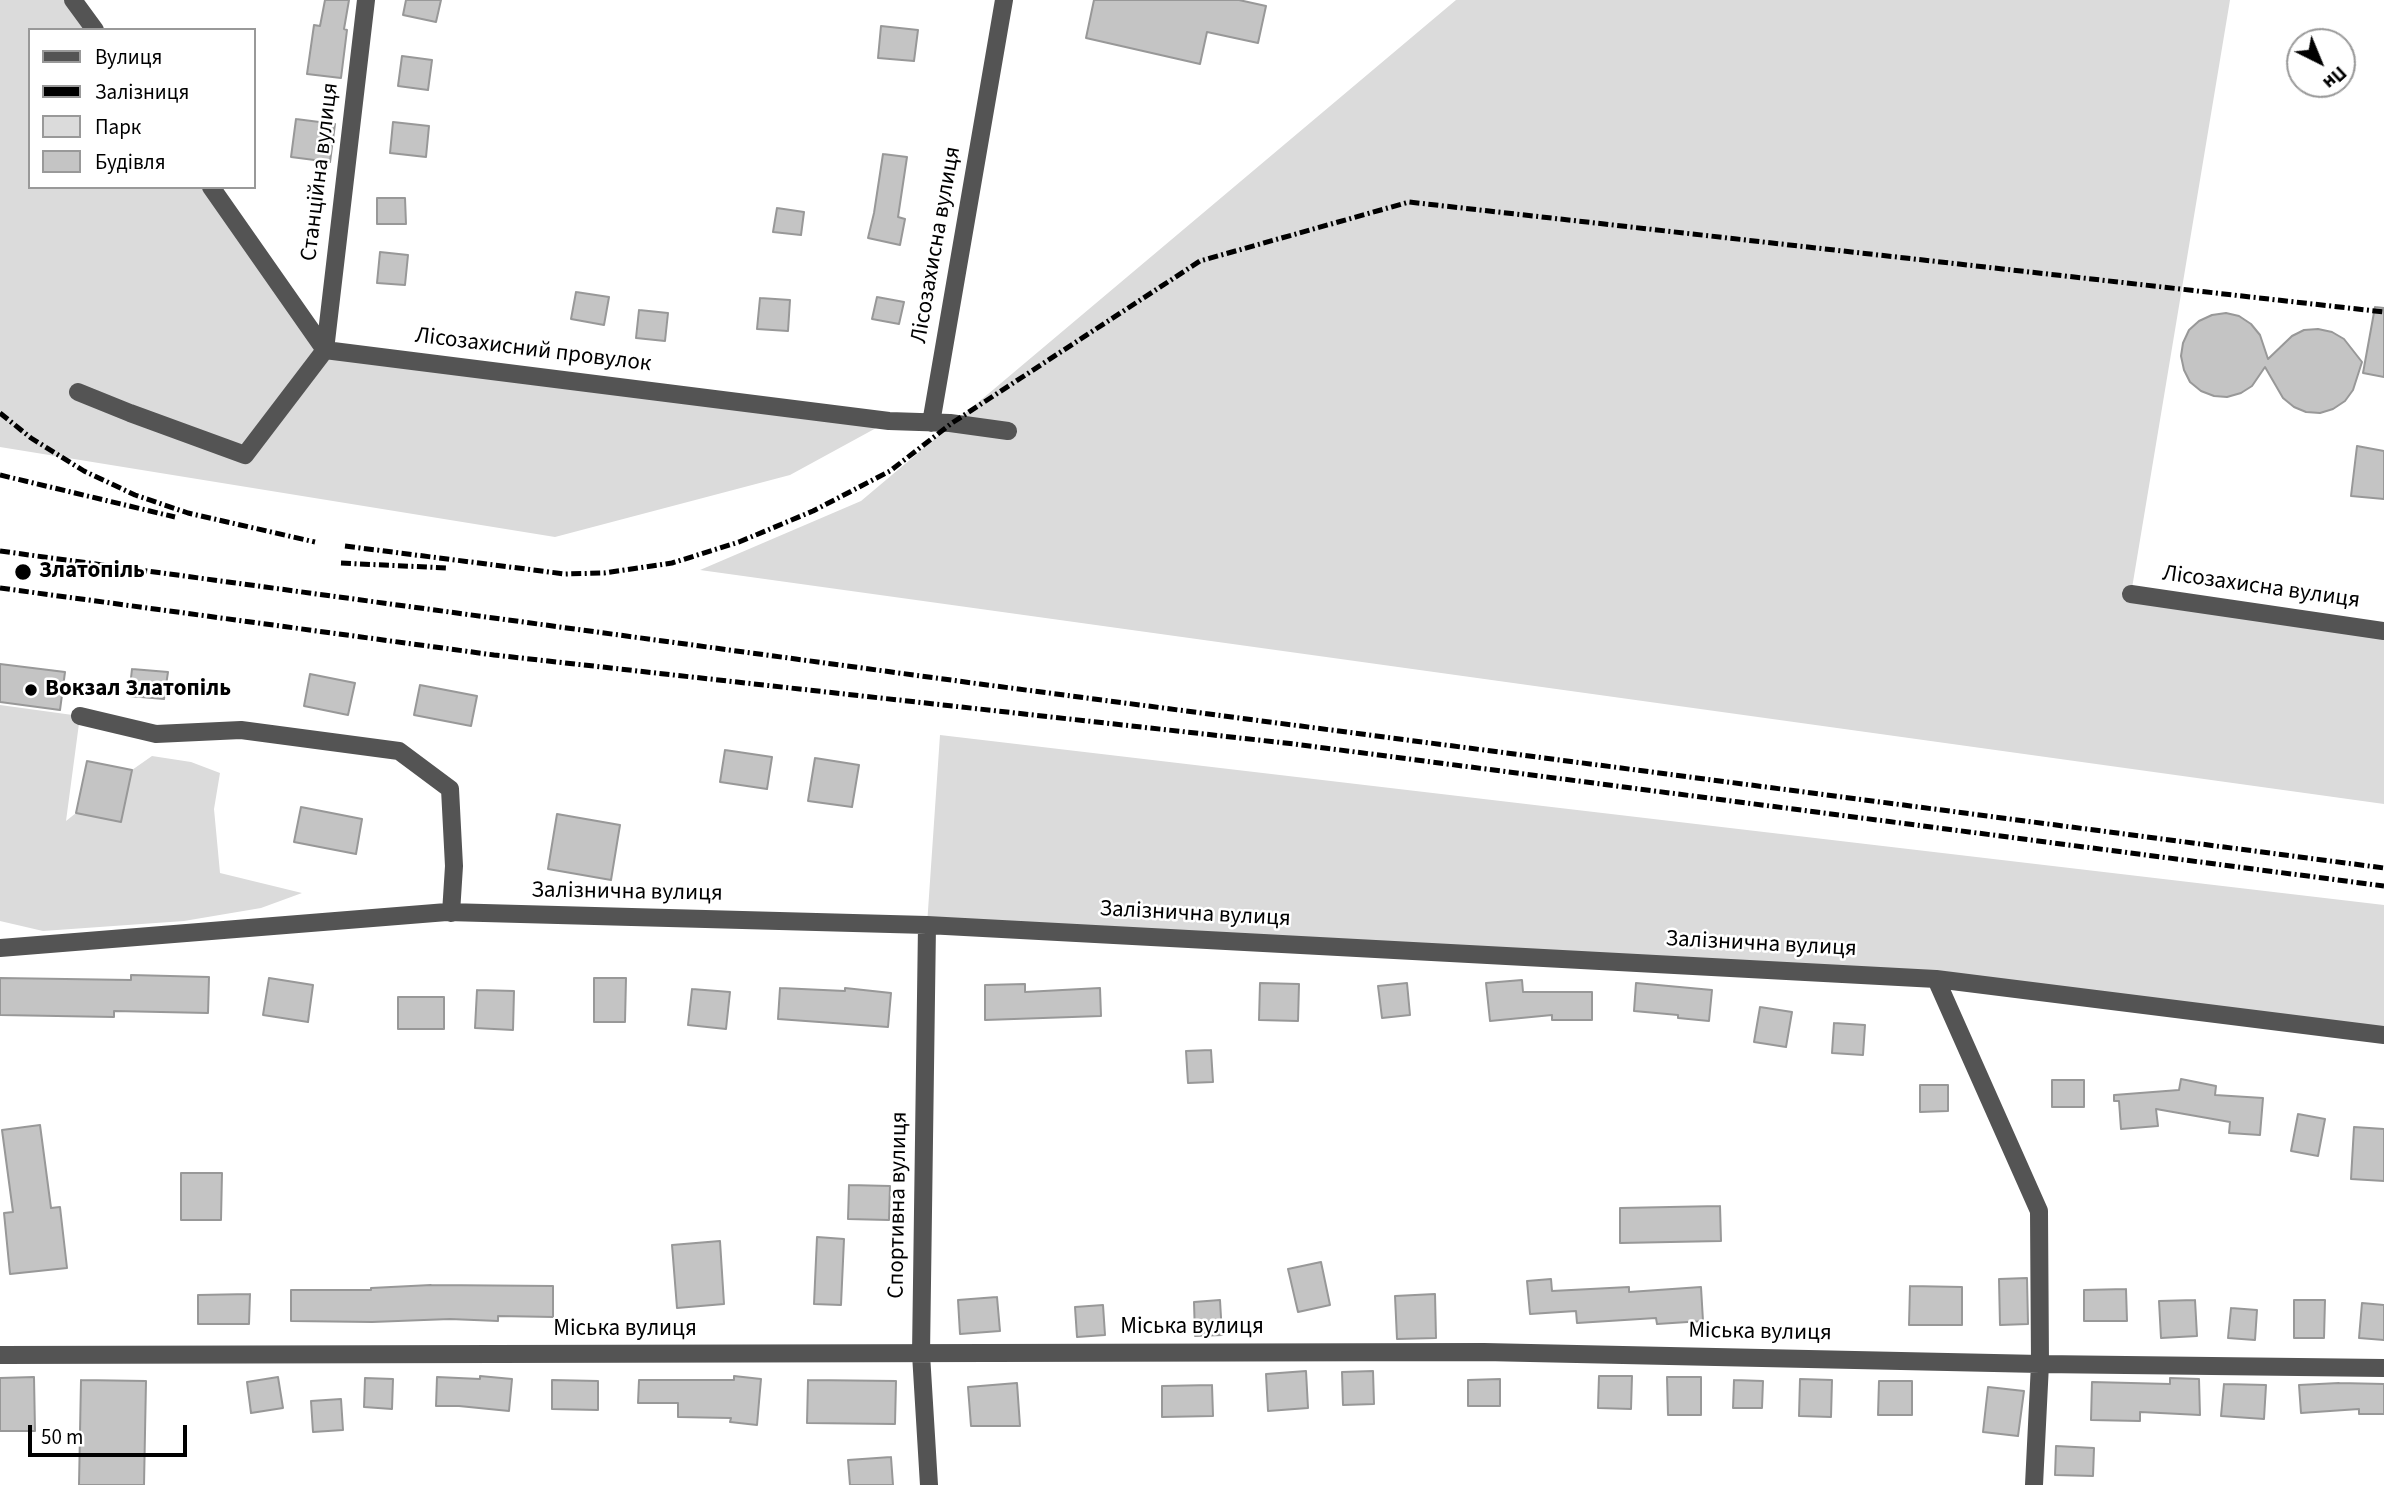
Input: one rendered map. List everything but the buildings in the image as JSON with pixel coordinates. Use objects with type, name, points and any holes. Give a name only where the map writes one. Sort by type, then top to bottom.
[{"type":"street","points":[[73,0],[94,28]]},
{"type":"street","name":"Станційна вулиця","points":[[325,350],[366,0]]},
{"type":"street","name":"Лісозахисна вулиця","points":[[931,423],[1004,0]]},
{"type":"street","points":[[78,392],[130,414],[245,455],[325,350],[212,189]]},
{"type":"street","name":"Лісозахисний провулок","points":[[325,350],[862,418],[931,423]]},
{"type":"street","points":[[931,423],[952,423],[1008,431]]},
{"type":"street","name":"Лісозахисна вулиця","points":[[2131,594],[2384,631]]},
{"type":"street","points":[[80,716],[156,734],[241,730],[399,751],[450,789],[454,866],[451,913]]},
{"type":"street","name":"Залізнична вулиця","points":[[0,948],[451,913],[927,925],[1936,979],[2384,1035]]},
{"type":"street","name":"Спортивна вулиця","points":[[927,925],[922,1354],[929,1485]]},
{"type":"street","points":[[1936,979],[2039,1210],[2040,1364],[2034,1485]]},
{"type":"street","name":"Міська вулиця","points":[[0,1355],[1484,1352],[2040,1364],[2384,1368]]},
{"type":"green space","points":[[0,0],[73,0],[94,28],[28,28],[28,189],[212,189],[325,350],[889,421],[790,475],[555,537],[0,447]]},
{"type":"green space","points":[[1456,0],[2230,0],[2131,594],[2384,631],[2384,804],[700,570],[861,501]]},
{"type":"green space","points":[[0,705],[80,716],[66,821],[76,813],[121,822],[132,770],[152,756],[191,762],[220,773],[214,809],[220,873],[302,893],[261,908],[184,921],[43,931],[0,921]]},
{"type":"green space","points":[[940,735],[2384,905],[2384,1035],[1936,979],[927,925]]},
{"type":"railway","points":[[345,546],[565,574],[604,573],[672,563],[739,542],[813,511],[890,471],[952,423],[1200,261],[1409,202],[2384,312]]},
{"type":"railway","points":[[0,413],[31,438],[84,471],[135,495],[188,513],[315,542]]},
{"type":"railway","points":[[0,475],[175,517]]},
{"type":"railway","points":[[0,551],[980,684],[2384,868]]},
{"type":"railway","points":[[341,563],[446,568]]},
{"type":"railway","points":[[0,588],[494,655],[1294,744],[2384,886]]},
{"type":"place","name":"Златопіль","points":[[23,572]]},
{"type":"place","name":"Вокзал Златопіль","points":[[31,690]]}]
